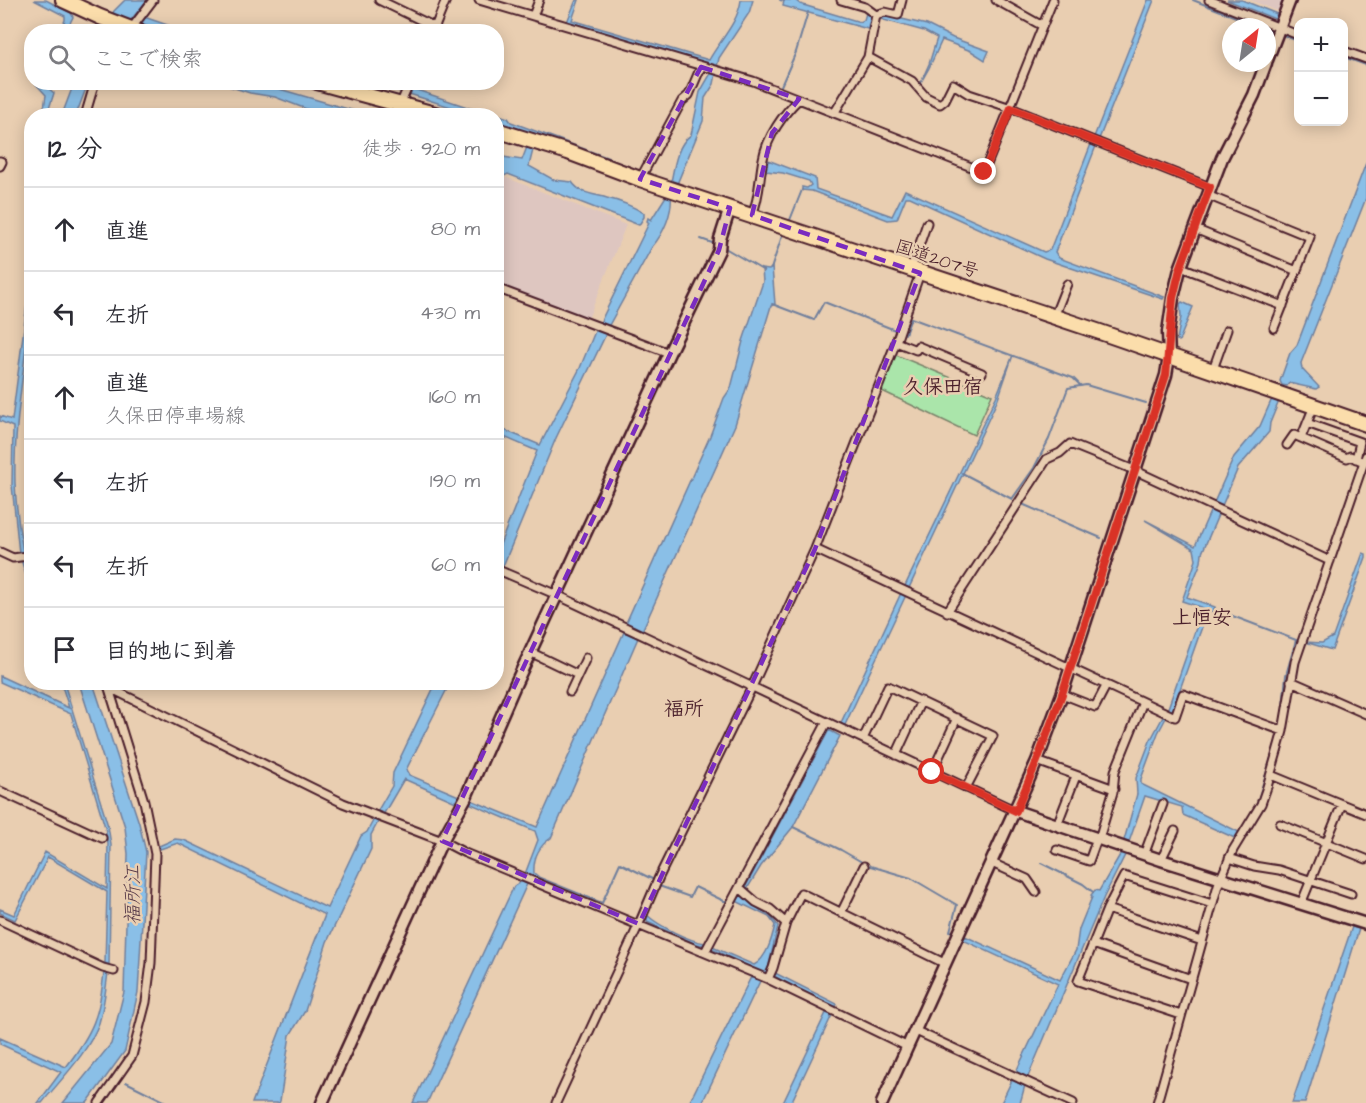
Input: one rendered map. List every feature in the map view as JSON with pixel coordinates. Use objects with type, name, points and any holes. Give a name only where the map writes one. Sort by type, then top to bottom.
[{"type":"highway","points":[[63,0],[116,24]]},
{"type":"highway","points":[[345,90],[401,106]]},
{"type":"highway","name":"国道207号","points":[[504,132],[568,152],[640,179],[1366,424]]},
{"type":"street","points":[[138,24],[153,0]]},
{"type":"street","points":[[379,0],[425,24]]},
{"type":"street","points":[[436,24],[446,0]]},
{"type":"street","points":[[479,0],[753,81],[984,172],[1053,0]]},
{"type":"street","points":[[533,16],[539,0]]},
{"type":"street","points":[[841,0],[865,7],[875,19]]},
{"type":"street","points":[[835,112],[868,57],[875,19],[885,12],[898,15],[902,0]]},
{"type":"street","points":[[996,0],[1040,24],[1044,23]]},
{"type":"street","points":[[1209,0],[1294,33]]},
{"type":"street","points":[[1276,38],[1290,0]]},
{"type":"street","points":[[1348,52],[1366,59]]},
{"type":"street","points":[[868,57],[912,81],[926,97],[940,104],[945,100],[953,84],[969,94],[1011,108],[1095,142],[1311,237],[1274,328]]},
{"type":"street","points":[[640,179],[682,101],[689,95],[701,67]]},
{"type":"street","points":[[882,1103],[1016,811],[1062,694],[1166,375],[1171,309],[1181,267],[1222,158],[1263,72]]},
{"type":"street","points":[[87,108],[93,90]]},
{"type":"street","points":[[401,106],[408,90]]},
{"type":"street","points":[[752,215],[757,202],[763,157],[772,133],[792,105],[800,99]]},
{"type":"street","points":[[0,161],[2,162],[0,166]]},
{"type":"street","points":[[322,1103],[442,841],[466,797],[530,652],[669,353],[719,250],[720,238],[730,208]]},
{"type":"street","points":[[556,1103],[639,924],[658,877],[752,687],[815,549],[896,342],[927,223]]},
{"type":"street","points":[[1195,229],[1297,271]]},
{"type":"street","points":[[1181,267],[1283,306]]},
{"type":"street","points":[[1054,317],[1067,284]]},
{"type":"street","points":[[504,291],[669,353]]},
{"type":"street","points":[[1212,372],[1227,330]]},
{"type":"street","points":[[896,342],[916,350],[918,346],[982,373]]},
{"type":"street","points":[[1301,438],[1314,406]]},
{"type":"street","points":[[1157,1103],[1212,904],[1229,858],[1261,804],[1271,775],[1283,731],[1291,681],[1300,645],[1330,561],[1362,459],[1360,442],[1307,423]]},
{"type":"street","points":[[1287,445],[1294,435],[1347,458],[1362,459]]},
{"type":"street","points":[[947,612],[1047,459],[1060,453],[1070,444],[1134,470],[1330,561]]},
{"type":"street","points":[[815,549],[1175,717],[1183,694],[1283,731]]},
{"type":"street","points":[[0,552],[13,558],[24,556]]},
{"type":"street","points":[[504,572],[557,595],[1016,811],[1144,855],[1366,924]]},
{"type":"street","points":[[530,652],[578,675]]},
{"type":"street","points":[[570,692],[586,658]]},
{"type":"street","points":[[1291,681],[1366,714]]},
{"type":"street","points":[[863,739],[888,686],[957,718],[993,736],[966,788]]},
{"type":"street","points":[[1062,694],[1095,707],[1106,686]]},
{"type":"street","points":[[99,1103],[132,1056],[146,1002],[151,963],[155,854],[144,801],[109,690]]},
{"type":"street","points":[[117,690],[343,803],[442,841],[475,857],[768,979],[908,1047]]},
{"type":"street","points":[[896,755],[921,701]]},
{"type":"street","points":[[1056,850],[1089,861],[1114,789],[1115,771],[1143,702]]},
{"type":"street","points":[[932,772],[957,718]]},
{"type":"street","points":[[705,952],[827,722]]},
{"type":"street","points":[[1037,761],[1114,789]]},
{"type":"street","points":[[1271,775],[1366,814]]},
{"type":"street","points":[[1057,825],[1076,776]]},
{"type":"street","points":[[0,792],[102,838]]},
{"type":"street","points":[[1144,855],[1164,804]]},
{"type":"street","points":[[1301,904],[1342,804]]},
{"type":"street","points":[[1280,824],[1366,859]]},
{"type":"street","points":[[1161,860],[1174,831]]},
{"type":"street","points":[[1229,858],[1254,866],[1279,870],[1351,894]]},
{"type":"street","points":[[992,863],[1027,879],[1036,892]]},
{"type":"street","points":[[841,913],[864,866]]},
{"type":"street","points":[[1181,1015],[1078,981],[1107,909],[1124,876],[1212,904]]},
{"type":"street","points":[[740,888],[786,923]]},
{"type":"street","points":[[768,979],[786,923],[801,893],[946,964]]},
{"type":"street","points":[[1107,909],[1202,941]]},
{"type":"street","points":[[0,920],[103,968],[114,970]]},
{"type":"street","points":[[1093,944],[1191,979]]},
{"type":"street","points":[[916,1031],[1073,1103]]},
{"type":"highlighted area","points":[[701,67],[799,99],[772,133],[752,215],[920,273],[815,549],[639,924],[442,841],[719,250],[730,208],[640,179]]},
{"type":"shaded area","points":[[1250,0],[1285,0],[1280,12]]},
{"type":"shaded area","points":[[504,177],[626,225],[588,319],[504,287]]},
{"type":"green space","points":[[889,352],[992,395],[974,435],[876,388]]},
{"type":"water","points":[[34,0],[46,0],[71,13],[73,17],[70,24],[63,24],[65,16]]},
{"type":"water","points":[[125,0],[147,0],[128,24],[106,24]]},
{"type":"water","points":[[576,0],[579,0],[572,20],[709,60],[732,24],[741,0],[753,0],[749,13],[719,58],[717,67],[567,22]]},
{"type":"water","points":[[784,0],[795,0],[800,4],[860,22],[864,20],[866,13],[870,15],[871,22],[868,29],[783,6]]},
{"type":"water","points":[[1148,0],[1154,0],[1099,139],[1094,137]]},
{"type":"water","points":[[1227,0],[1242,0],[1277,14],[1275,18]]},
{"type":"water","points":[[885,15],[927,25],[953,38],[989,51],[985,60],[971,51],[942,40],[920,84],[937,38],[924,31],[880,19]]},
{"type":"water","points":[[144,17],[164,24],[143,24],[140,23]]},
{"type":"water","points":[[711,73],[716,74],[714,84],[705,98],[703,121],[677,184],[671,182],[679,150],[691,135],[700,92]]},
{"type":"water","points":[[41,90],[50,90],[54,93],[49,108],[44,108],[46,95]]},
{"type":"water","points":[[71,90],[85,90],[79,108],[65,108]]},
{"type":"water","points":[[241,90],[283,90],[344,108],[304,108],[275,97]]},
{"type":"water","points":[[394,90],[417,90],[470,108],[454,108]]},
{"type":"water","points":[[504,117],[511,122],[612,159],[614,164],[504,125]]},
{"type":"water","points":[[1091,144],[1096,146],[1055,252],[1059,258],[1164,297],[1163,299],[1045,259],[910,197],[906,197],[897,219],[888,220],[812,191],[802,190],[802,187],[807,188],[811,185],[809,181],[783,173],[766,171],[768,160],[815,178],[816,189],[892,216],[905,190],[1044,252],[1050,250]]},
{"type":"water","points":[[527,147],[533,150],[529,166],[554,180],[572,182],[583,191],[626,204],[644,213],[644,217],[639,225],[508,174],[504,176],[504,157],[522,160]]},
{"type":"water","points":[[1366,163],[1366,198],[1301,363],[1302,369],[1319,387],[1316,389],[1289,383],[1287,386],[1282,385],[1280,381],[1290,353],[1297,345]]},
{"type":"water","points":[[668,193],[671,194],[671,208],[664,229],[608,327],[600,323],[649,223],[648,218],[651,220]]},
{"type":"water","points":[[772,267],[775,304],[771,306],[735,425],[642,631],[626,623],[710,436],[724,398],[731,388],[743,341],[763,282],[762,269],[769,270]]},
{"type":"water","points":[[1182,302],[1193,307],[1179,341],[1177,340]]},
{"type":"water","points":[[24,327],[24,364],[17,430],[15,483],[24,569],[19,553],[12,485],[13,427],[0,421],[0,416],[12,420]]},
{"type":"water","points":[[596,329],[606,334],[556,438],[504,564],[504,534],[537,451],[504,437],[504,430],[540,445],[580,368]]},
{"type":"water","points":[[1013,355],[998,399],[909,588],[905,586],[996,397]]},
{"type":"water","points":[[1274,399],[1279,401],[1270,423],[1269,432],[1238,468],[1202,553],[1201,562],[1187,597],[1215,607],[1214,612],[1208,610],[1172,712],[1167,711],[1203,608],[1182,601],[1196,560],[1194,549],[1145,520],[1195,546],[1234,457],[1260,426]]},
{"type":"water","points":[[1363,553],[1366,557],[1332,650],[1305,642],[1322,643],[1333,637]]},
{"type":"water","points":[[901,593],[906,595],[844,727],[840,725]]},
{"type":"water","points":[[624,632],[638,638],[551,838],[538,853],[534,873],[540,878],[534,878],[525,874],[538,840],[535,831],[469,803],[471,800],[537,827]]},
{"type":"water","points":[[0,676],[24,687],[24,690],[30,690],[69,708],[63,690],[66,690],[108,826],[111,845],[109,965],[105,963],[107,892],[48,857],[15,920],[0,913],[0,909],[14,915],[45,852],[107,889],[108,844],[71,714],[0,682]]},
{"type":"water","name":"福所江","points":[[81,690],[95,690],[139,823],[146,852],[138,992],[125,1051],[87,1103],[63,1103],[111,1044],[124,992],[128,854],[125,827]]},
{"type":"water","points":[[433,690],[446,690],[406,770],[409,775],[461,797],[458,803],[404,779],[383,815],[377,812],[392,786],[393,773]]},
{"type":"water","points":[[1164,715],[1167,716],[1158,733],[1141,784],[1241,833],[1237,839],[1183,815],[1182,807],[1145,796],[1128,845],[1123,844],[1137,794],[1136,778],[1150,741]]},
{"type":"water","points":[[829,730],[840,736],[793,827],[761,866],[747,889],[745,888]]},
{"type":"water","points":[[374,819],[378,822],[371,835],[371,849],[327,942],[305,1011],[290,1035],[280,1101],[279,1103],[252,1103],[325,915],[178,843],[160,849],[159,846],[175,839],[184,840],[327,908],[361,836],[367,832]]},
{"type":"water","points":[[1121,853],[1125,855],[1104,897],[1027,1079],[1020,1103],[1001,1103],[1058,984],[963,940],[965,936],[1060,980],[1076,950],[1079,929],[1091,895],[1095,890],[1099,891]]},
{"type":"water","points":[[522,881],[527,884],[427,1103],[413,1103],[514,886]]},
{"type":"water","points":[[743,892],[750,903],[774,920],[778,926],[767,973],[755,971],[709,948],[710,946],[754,965],[766,953],[775,925],[769,917],[736,901]]},
{"type":"water","points":[[647,915],[674,932],[705,943],[696,944],[647,922]]},
{"type":"water","points":[[1352,927],[1359,929],[1305,1103],[1292,1103]]},
{"type":"water","points":[[104,971],[108,972],[105,998],[94,1034],[74,1065],[42,1103],[38,1103],[61,1072],[0,1044],[0,1038],[66,1067],[94,1022]]},
{"type":"water","points":[[775,973],[837,1004],[835,1009],[774,976]]},
{"type":"water","points":[[751,977],[760,981],[702,1103],[689,1103]]},
{"type":"water","points":[[826,1013],[832,1015],[791,1103],[783,1103]]},
{"type":"waterway","points":[[780,0],[784,1]]},
{"type":"waterway","points":[[1193,0],[1238,18]]},
{"type":"waterway","points":[[781,86],[796,52],[808,12]]},
{"type":"waterway","points":[[1285,36],[1294,39]]},
{"type":"waterway","points":[[1348,58],[1366,65]]},
{"type":"waterway","points":[[790,220],[802,190]]},
{"type":"waterway","points":[[771,269],[783,233]]},
{"type":"waterway","points":[[701,239],[715,244]]},
{"type":"waterway","points":[[725,248],[764,271]]},
{"type":"waterway","points":[[772,304],[814,320],[824,302],[895,330]]},
{"type":"waterway","points":[[905,334],[911,318],[1073,378],[1081,386]]},
{"type":"waterway","points":[[962,473],[1012,499],[1034,468],[1049,439],[1068,388],[1086,385],[1146,403]]},
{"type":"waterway","points":[[1022,504],[1101,538]]},
{"type":"waterway","points":[[1214,609],[1296,640],[1286,675],[1282,718]]},
{"type":"waterway","points":[[1249,817],[1257,803],[1278,735]]},
{"type":"waterway","points":[[793,827],[867,865],[911,878],[957,905],[950,931],[954,933]]},
{"type":"waterway","points":[[540,878],[602,903],[620,863],[652,879]]},
{"type":"waterway","points":[[1041,863],[1083,884],[1093,892]]},
{"type":"waterway","points":[[659,886],[690,897],[695,887],[724,901],[730,901]]},
{"type":"waterway","points":[[126,1082],[168,1103]]},
{"type":"district","name":"久保田宿","points":[[943,387]]},
{"type":"district","name":"上恒安","points":[[1202,618]]},
{"type":"district","name":"福所","points":[[684,709]]},
{"type":"route","points":[[932,772],[1016,811],[1062,694],[1166,375],[1169,357],[1168,332],[1173,298],[1180,269],[1210,187],[1011,108],[984,172]]}]
